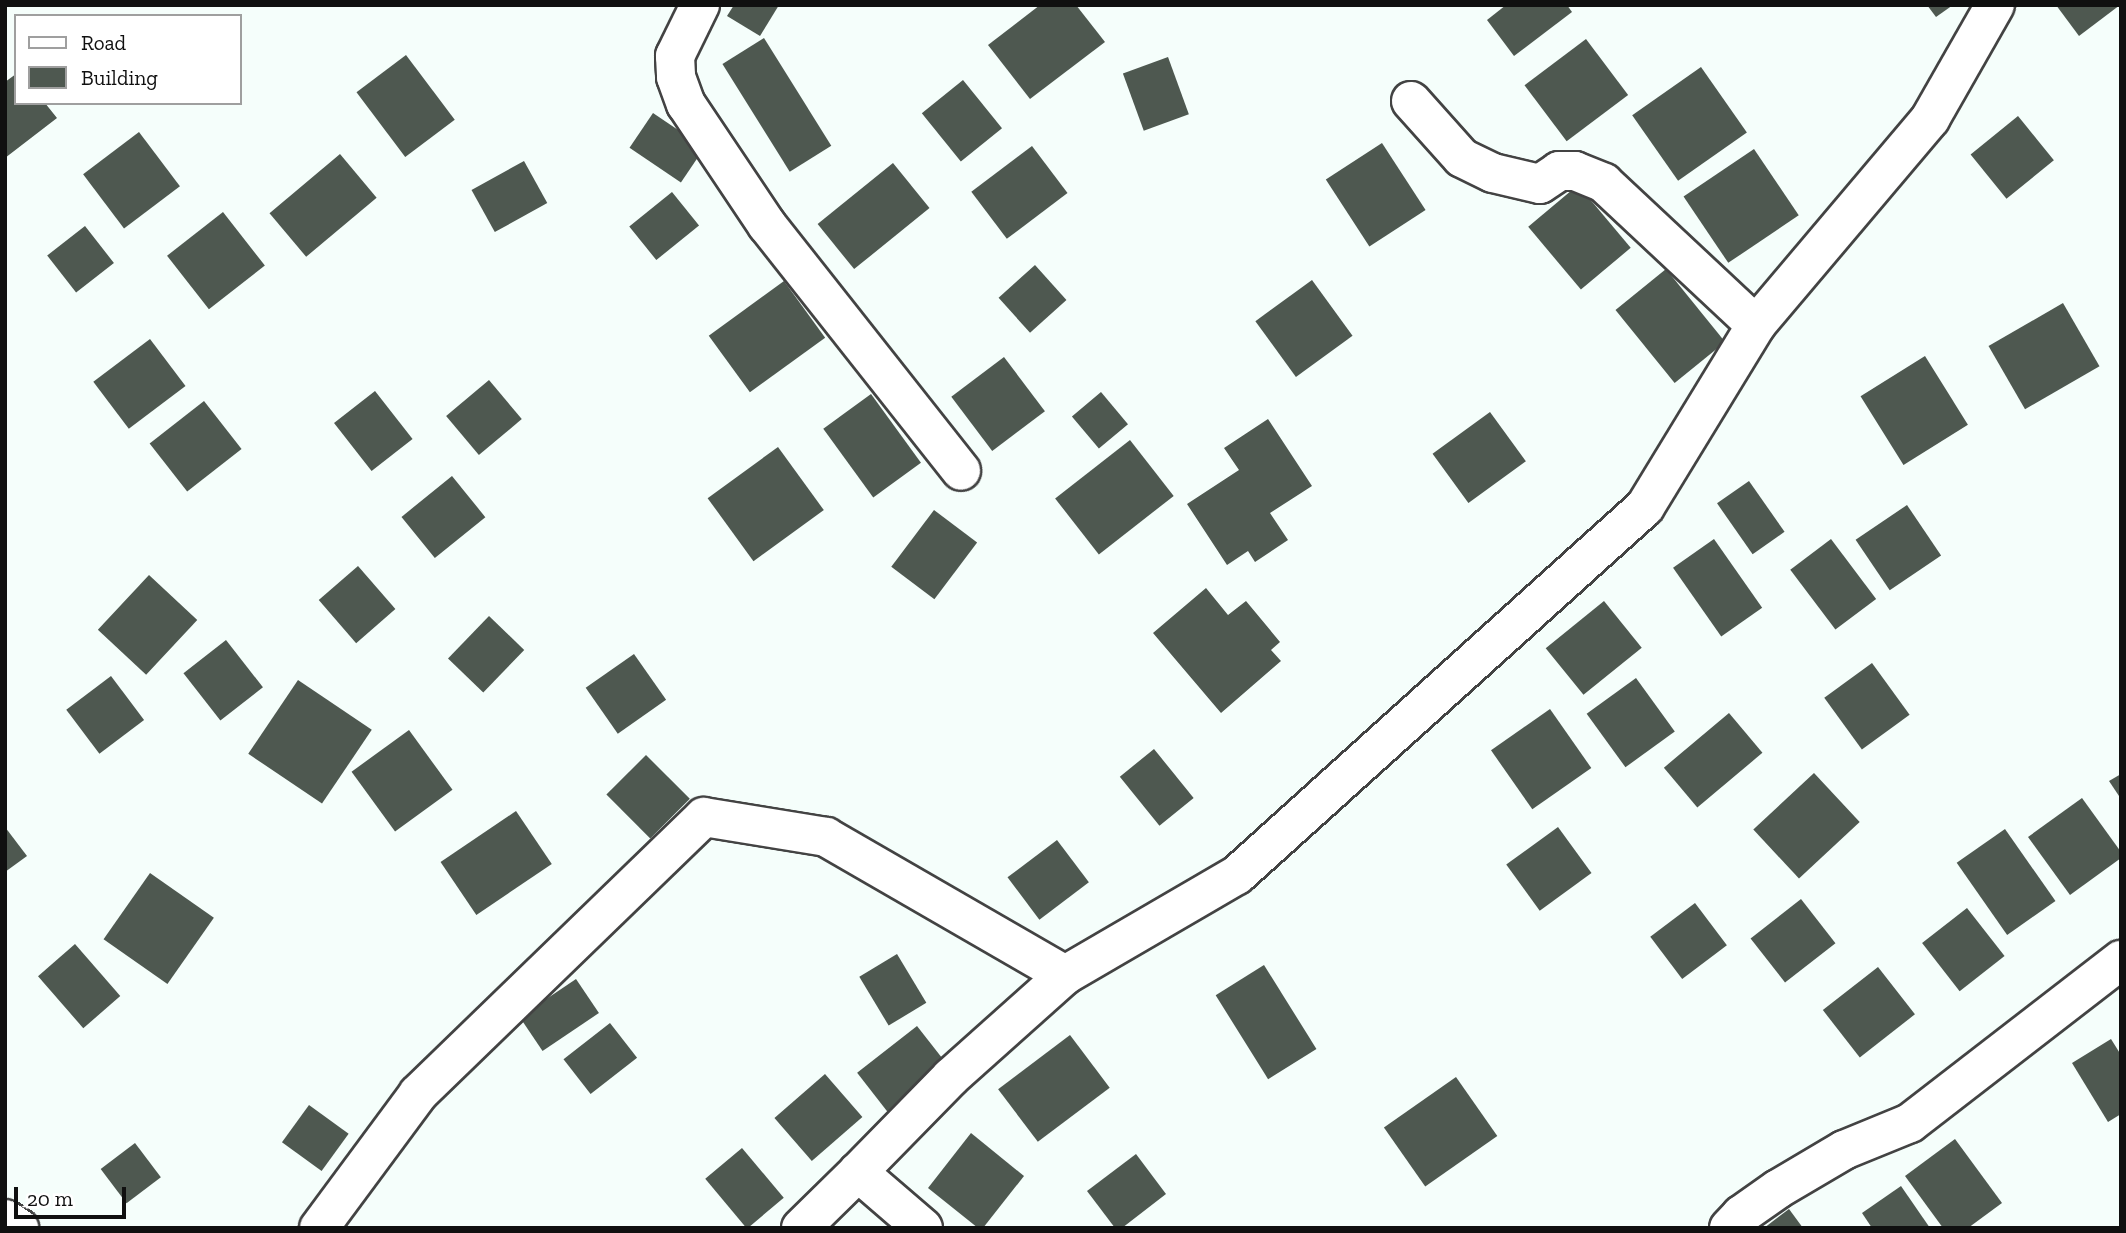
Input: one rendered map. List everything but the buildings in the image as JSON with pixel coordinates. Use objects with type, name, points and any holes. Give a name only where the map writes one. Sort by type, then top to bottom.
[{"type":"street","points":[[700,5],[675,56],[676,77],[687,104],[767,225],[961,471]]},
{"type":"street","points":[[801,1228],[951,1077],[1065,975],[1237,875],[1645,508],[1756,325],[1930,119],[1995,5]]},
{"type":"street","points":[[1410,102],[1462,158],[1493,173],[1541,184],[1559,171],[1575,171],[1604,183],[1756,325]]},
{"type":"street","points":[[319,1228],[418,1094],[704,817],[826,837],[1065,975]]},
{"type":"street","points":[[1729,1228],[1741,1215],[1778,1189],[1844,1150],[1910,1123],[2121,960]]},
{"type":"street","points":[[858,1172],[923,1228]]},
{"type":"street","points":[[5,1219],[19,1228]]}]
